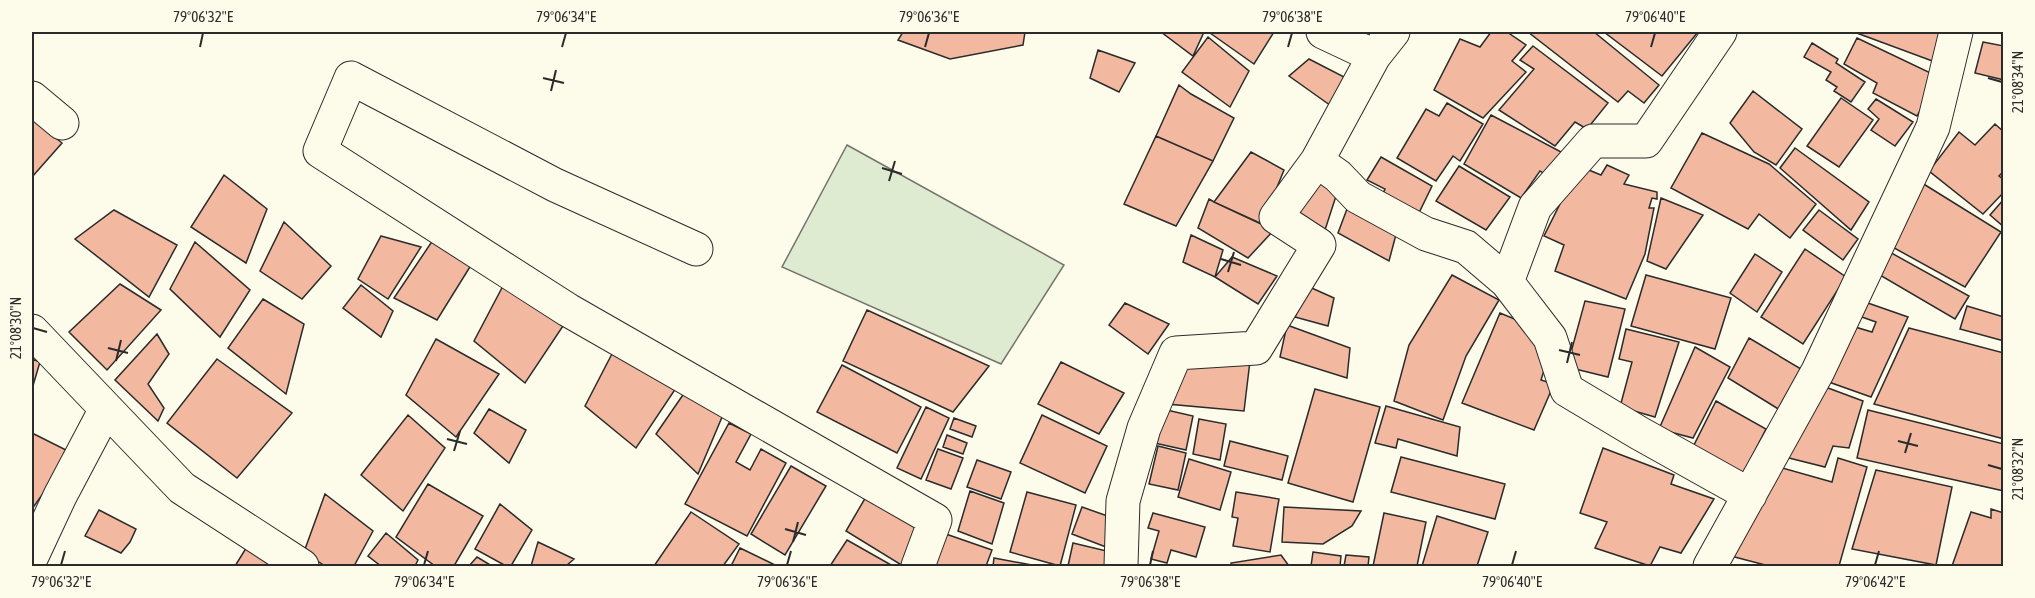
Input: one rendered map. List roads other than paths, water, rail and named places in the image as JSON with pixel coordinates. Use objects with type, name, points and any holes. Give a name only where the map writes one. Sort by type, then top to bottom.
[{"type":"street","points":[[1121,567],[1123,501],[1144,428],[1176,353],[1256,348],[1319,245],[1276,217],[1317,161],[1384,44],[1323,32]]},
{"type":"street","points":[[1507,282],[1534,207],[1593,141],[1646,141],[1720,32]]},
{"type":"street","points":[[1710,567],[1818,371],[1934,127],[1956,32]]},
{"type":"street","points":[[696,249],[555,185],[351,78],[320,151],[568,310],[935,520],[918,567]]},
{"type":"street","points":[[32,98],[62,123]]},
{"type":"street","points":[[1317,161],[1338,176],[1358,197],[1426,234],[1466,247],[1507,282],[1550,338],[1567,390],[1638,433],[1750,495]]},
{"type":"street","points":[[32,331],[182,488],[302,567]]},
{"type":"street","points":[[32,556],[60,496],[106,409]]}]
